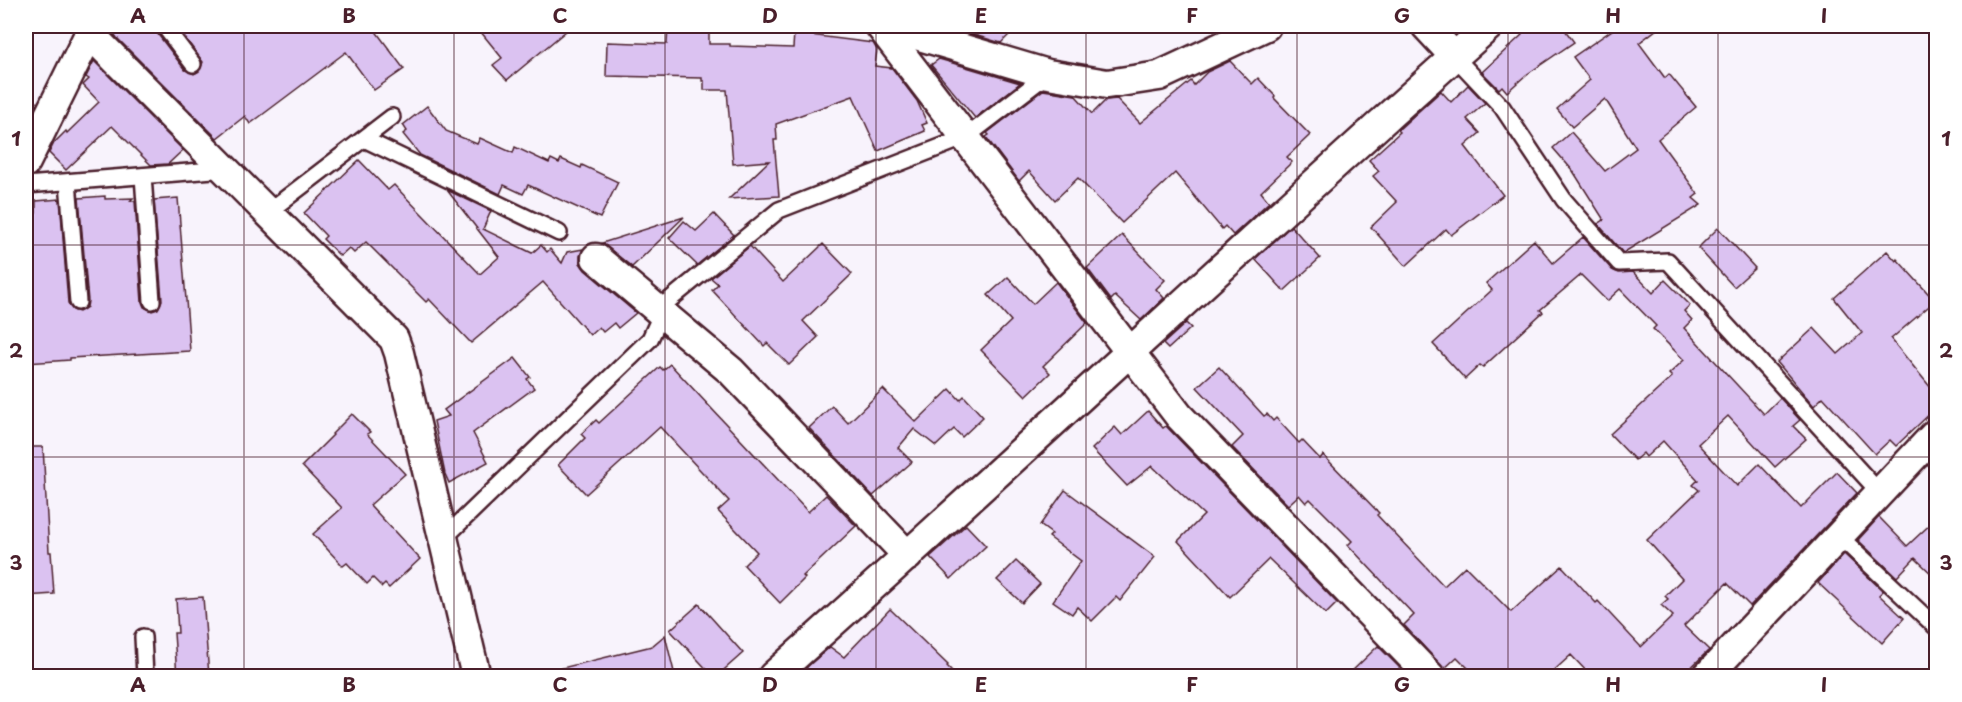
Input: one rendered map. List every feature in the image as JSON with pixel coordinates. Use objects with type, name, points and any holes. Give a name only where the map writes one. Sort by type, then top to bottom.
[{"type":"street","points":[[880,26],[1179,416],[1430,676]]},
{"type":"street","points":[[886,26],[1048,74],[1107,84],[1159,76],[1266,26]]},
{"type":"street","points":[[1426,26],[1454,56]]},
{"type":"street","points":[[773,676],[908,556],[1129,351],[1489,26]]},
{"type":"street","points":[[26,162],[91,29],[394,339],[476,676]]},
{"type":"street","points":[[596,258],[731,371],[908,556]]},
{"type":"street","points":[[1707,676],[1936,433]]},
{"type":"lane","points":[[164,26],[193,64]]},
{"type":"lane","points":[[1454,56],[1502,107],[1564,200],[1619,263],[1668,261],[1880,493]]},
{"type":"lane","points":[[443,539],[650,339],[667,302],[779,210],[966,137],[1048,74]]},
{"type":"lane","points":[[268,212],[392,117]]},
{"type":"lane","points":[[364,139],[559,233]]},
{"type":"lane","points":[[26,185],[226,169]]},
{"type":"lane","points":[[143,176],[153,301]]},
{"type":"lane","points":[[68,182],[78,302]]},
{"type":"lane","points":[[1839,536],[1936,627]]},
{"type":"lane","points":[[142,637],[145,676]]},
{"type":"building","points":[[109,26],[154,26],[156,32],[185,70],[194,74],[199,71],[203,62],[176,26],[372,26],[404,69],[374,90],[346,52],[250,124],[245,116],[217,138],[117,38]]},
{"type":"building","points":[[476,26],[572,26],[507,80],[493,65],[502,58]]},
{"type":"building","points":[[982,26],[1018,26],[1001,43],[971,34]]},
{"type":"building","points":[[1515,26],[1562,26],[1574,42],[1526,75],[1507,92],[1502,86],[1499,89],[1482,72],[1522,35]]},
{"type":"building","points":[[1618,26],[1661,26],[1639,43],[1665,78],[1669,74],[1696,107],[1658,139],[1698,194],[1693,198],[1701,205],[1623,253],[1598,224],[1604,220],[1573,171],[1553,148],[1571,132],[1605,171],[1636,148],[1605,99],[1572,127],[1557,109],[1590,80],[1573,57]]},
{"type":"building","points":[[668,27],[709,28],[709,44],[730,44],[730,46],[793,48],[794,33],[873,43],[877,50],[875,66],[892,68],[917,101],[927,123],[922,125],[925,131],[878,151],[853,96],[776,124],[777,140],[774,140],[779,196],[729,199],[769,161],[733,164],[727,90],[704,90],[702,78],[606,76],[607,42],[667,44]]},
{"type":"building","points":[[939,59],[1020,83],[975,118],[931,65]]},
{"type":"building","points":[[94,61],[183,150],[168,164],[151,165],[112,126],[66,170],[49,153],[54,143],[99,102],[83,85],[89,79],[86,77]]},
{"type":"building","points":[[1230,61],[1252,84],[1258,78],[1310,135],[1287,157],[1292,162],[1261,192],[1269,202],[1233,235],[1225,226],[1222,229],[1175,173],[1122,223],[1078,178],[1055,200],[1029,171],[1019,181],[986,137],[989,135],[987,133],[1043,90],[1075,95],[1092,114],[1106,100],[1117,99],[1140,123],[1191,81],[1194,85],[1207,72]]},
{"type":"building","points":[[1468,85],[1485,103],[1467,119],[1480,133],[1465,146],[1503,195],[1451,235],[1446,229],[1406,266],[1371,227],[1397,202],[1373,176],[1379,171],[1369,160],[1441,91],[1451,102]]},
{"type":"building","points":[[427,106],[446,131],[477,144],[480,138],[513,153],[515,147],[549,163],[551,159],[559,163],[561,159],[581,168],[582,165],[618,182],[600,218],[528,185],[523,194],[504,185],[500,194],[420,155],[403,134],[407,131],[403,125]]},
{"type":"building","points":[[359,160],[388,190],[394,185],[480,274],[499,257],[447,190],[491,211],[483,229],[532,253],[541,245],[547,252],[550,249],[562,263],[567,252],[583,249],[580,263],[585,270],[636,313],[618,328],[614,323],[603,332],[599,327],[590,335],[543,282],[471,343],[429,299],[426,302],[366,242],[354,253],[349,248],[340,256],[323,239],[326,236],[304,213]]},
{"type":"building","points":[[105,196],[105,199],[133,198],[130,201],[135,201],[142,302],[144,307],[152,311],[158,309],[162,300],[154,200],[178,198],[190,351],[26,363],[26,213],[36,213],[36,201],[60,199],[68,303],[73,310],[79,312],[87,307],[88,301],[79,198]]},
{"type":"building","points":[[714,214],[734,235],[697,265],[669,238],[684,221],[696,231]]},
{"type":"building","points":[[684,217],[632,267],[602,243]]},
{"type":"building","points":[[1291,226],[1320,258],[1284,291],[1255,259]]},
{"type":"building","points":[[1718,228],[1755,268],[1734,287],[1698,248]]},
{"type":"building","points":[[1122,235],[1165,280],[1156,289],[1164,298],[1141,320],[1115,296],[1111,300],[1087,268]]},
{"type":"building","points":[[1583,237],[1612,270],[1619,273],[1633,272],[1653,293],[1665,280],[1690,305],[1684,311],[1692,320],[1684,328],[1764,414],[1780,398],[1800,420],[1793,426],[1806,439],[1775,467],[1728,416],[1698,444],[1737,486],[1759,464],[1801,508],[1837,472],[1857,493],[1750,606],[1727,583],[1684,626],[1709,650],[1682,676],[1591,676],[1571,655],[1548,676],[1476,676],[1457,657],[1444,669],[1404,625],[1414,615],[1348,545],[1352,541],[1310,499],[1306,503],[1299,495],[1288,505],[1232,447],[1243,436],[1197,387],[1219,367],[1264,416],[1267,414],[1273,421],[1276,418],[1299,443],[1302,440],[1320,459],[1323,455],[1444,586],[1465,566],[1511,612],[1562,566],[1641,647],[1673,616],[1661,605],[1668,599],[1665,596],[1682,579],[1647,540],[1699,490],[1693,485],[1698,480],[1663,441],[1646,457],[1643,453],[1635,460],[1610,434],[1672,377],[1669,374],[1684,360],[1653,329],[1656,326],[1620,289],[1607,301],[1581,275],[1540,310],[1543,312],[1483,367],[1480,365],[1465,379],[1433,344],[1492,290],[1486,283],[1534,240],[1553,263]]},
{"type":"building","points":[[823,244],[852,274],[803,321],[818,337],[789,365],[767,343],[764,346],[712,290],[718,284],[711,278],[750,246],[783,282]]},
{"type":"building","points":[[1887,251],[1935,301],[1891,339],[1936,394],[1936,408],[1896,446],[1890,440],[1875,454],[1823,397],[1814,406],[1777,362],[1814,328],[1838,354],[1862,333],[1834,298]]},
{"type":"building","points":[[1008,277],[1033,304],[1056,282],[1087,323],[1043,366],[1050,373],[1026,396],[981,350],[1011,321],[988,295]]},
{"type":"building","points":[[1186,323],[1191,328],[1168,349],[1163,344]]},
{"type":"building","points":[[515,358],[530,377],[527,379],[534,388],[473,433],[488,462],[449,483],[434,421],[449,416],[444,410]]},
{"type":"building","points":[[670,364],[808,512],[826,495],[856,526],[803,576],[805,578],[780,603],[744,565],[757,552],[718,511],[729,501],[660,427],[586,494],[558,465],[585,438],[581,434],[596,420],[599,423],[660,367],[663,370]]},
{"type":"building","points":[[883,389],[916,422],[950,389],[960,400],[964,396],[983,417],[962,437],[954,429],[936,446],[914,429],[898,448],[912,462],[873,496],[809,428],[832,406],[848,423]]},
{"type":"building","points":[[1148,411],[1163,428],[1166,426],[1337,603],[1326,614],[1269,559],[1230,597],[1178,541],[1204,515],[1152,466],[1127,486],[1092,449],[1115,427],[1122,435]]},
{"type":"building","points":[[352,414],[370,432],[367,434],[405,474],[370,505],[420,559],[389,588],[385,584],[382,587],[373,578],[367,584],[347,563],[343,566],[313,534],[342,508],[302,466]]},
{"type":"building","points":[[26,447],[43,447],[49,552],[51,552],[54,594],[26,596]]},
{"type":"building","points":[[1065,490],[1155,557],[1120,601],[1116,597],[1092,621],[1077,607],[1072,614],[1053,601],[1081,561],[1049,537],[1052,534],[1040,525]]},
{"type":"building","points":[[1879,517],[1907,546],[1936,519],[1936,578],[1915,558],[1897,577],[1858,540]]},
{"type":"building","points":[[966,525],[986,546],[951,579],[930,557]]},
{"type":"building","points":[[1844,554],[1883,591],[1879,595],[1904,618],[1882,643],[1818,583]]},
{"type":"building","points":[[1016,561],[1040,584],[1022,603],[997,580]]},
{"type":"building","points":[[203,597],[209,676],[177,676],[174,633],[178,633],[176,599]]},
{"type":"building","points":[[699,604],[743,653],[717,676],[713,676],[670,630]]},
{"type":"building","points":[[890,609],[957,676],[801,676],[808,666],[830,647],[844,657]]},
{"type":"building","points":[[665,635],[675,676],[563,676],[562,668],[652,646]]},
{"type":"building","points":[[1378,646],[1408,676],[1347,676]]}]
